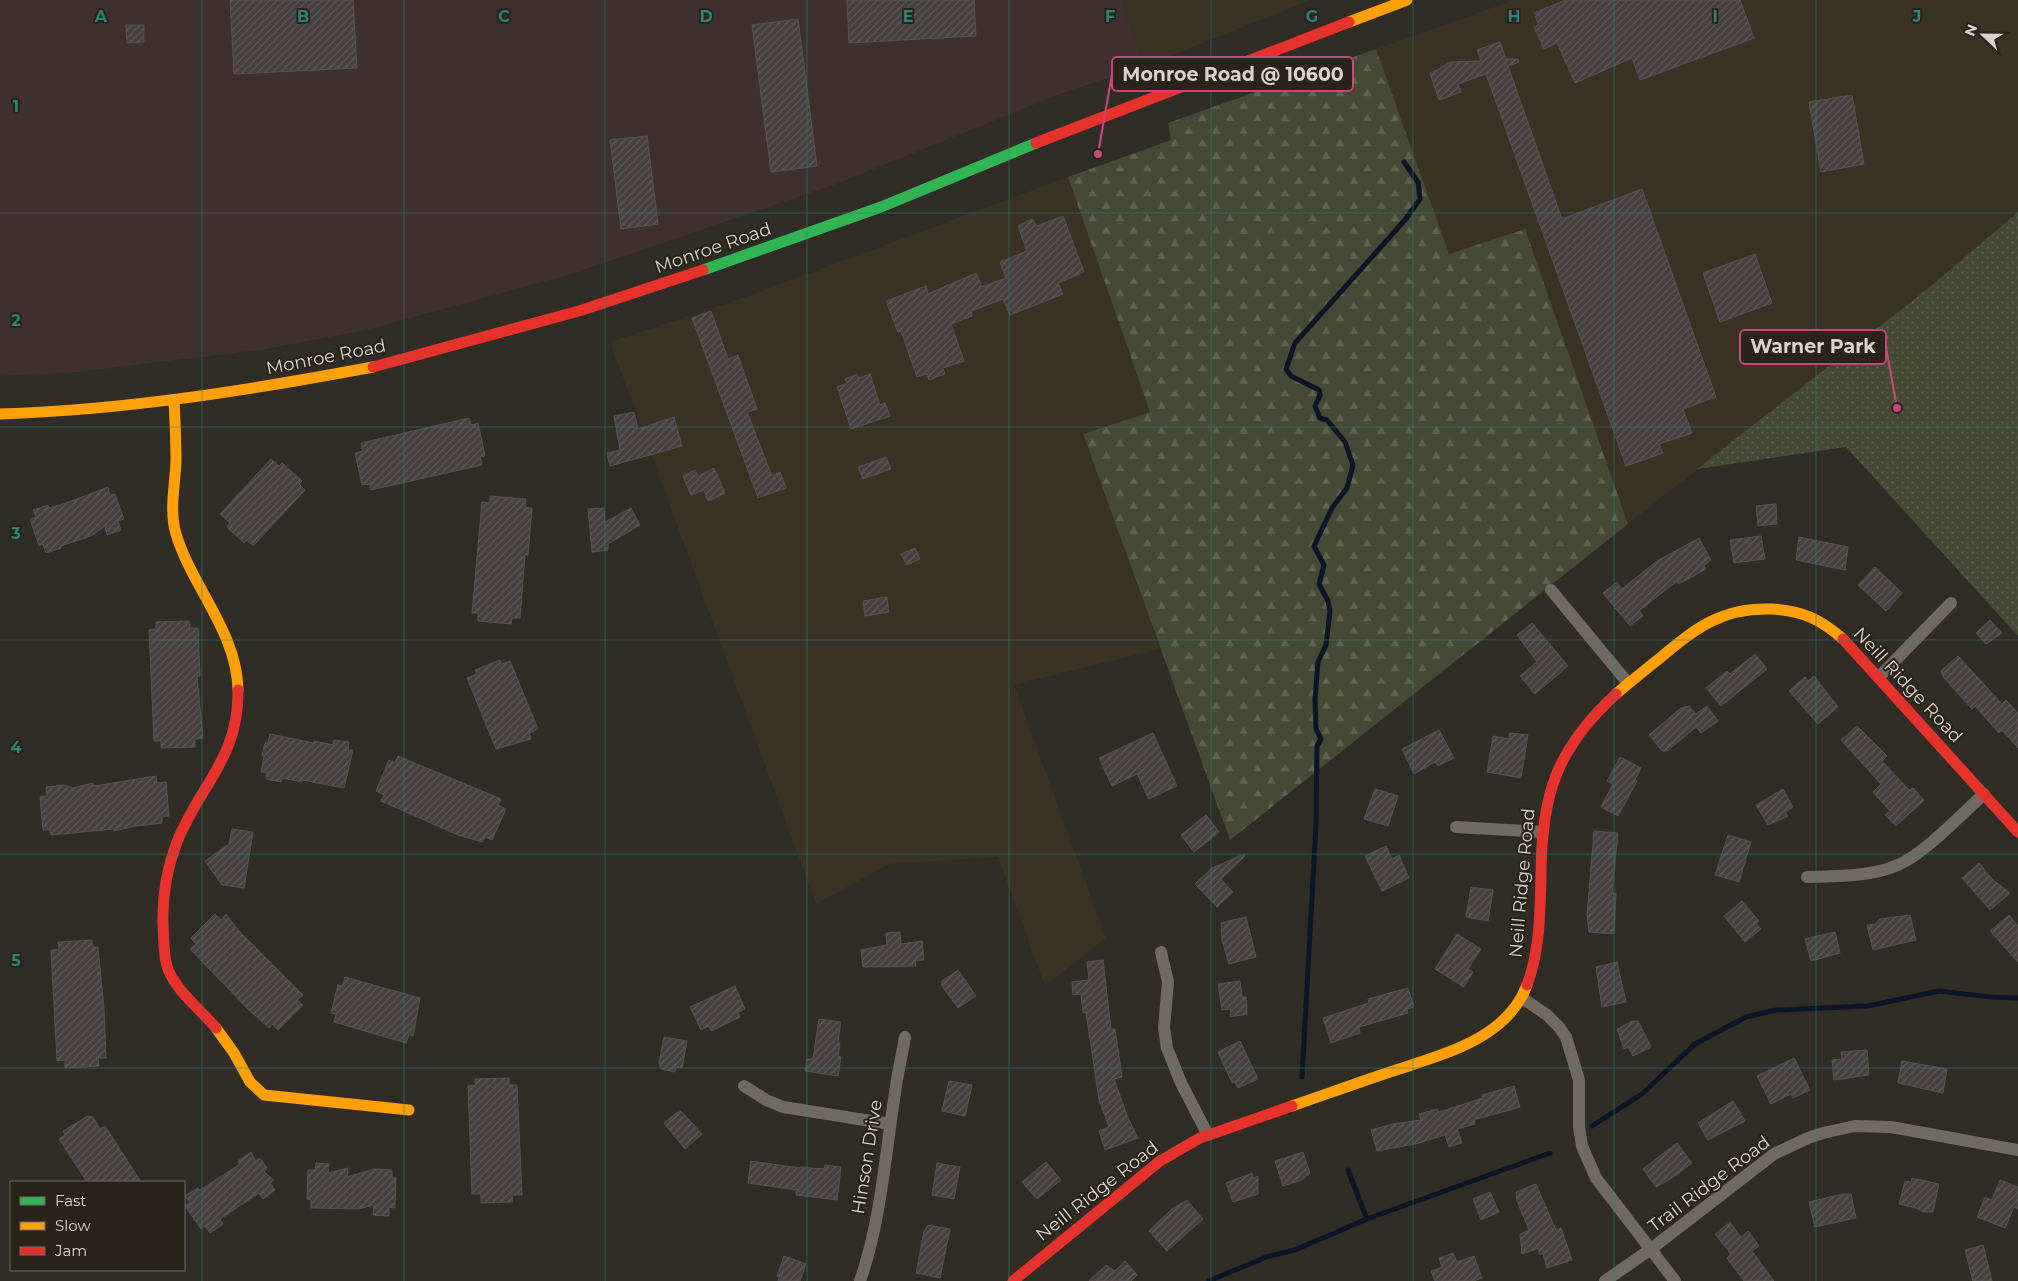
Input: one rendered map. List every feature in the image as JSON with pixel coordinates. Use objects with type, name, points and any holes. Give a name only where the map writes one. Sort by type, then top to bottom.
[{"type":"street","name":"Monroe Road","points":[[0,414],[57,412],[174,400],[270,386],[373,367],[489,337],[609,301],[752,254],[881,207],[1071,129],[1407,0]]},
{"type":"street","points":[[174,400],[176,436],[171,496],[173,522],[177,538],[194,576],[229,645],[238,682],[239,696],[237,723],[229,749],[184,828],[169,863],[164,897],[164,935],[168,969],[177,985],[229,1046],[250,1082],[264,1095],[409,1110]]},
{"type":"street","points":[[1551,590],[1628,683]]},
{"type":"street","points":[[1879,677],[1952,602]]},
{"type":"street","name":"Neill Ridge Road","points":[[1012,1281],[1160,1161],[1208,1136],[1474,1041],[1504,1018],[1522,998],[1529,981],[1538,934],[1543,820],[1550,789],[1567,748],[1591,717],[1628,683],[1711,620],[1742,609],[1756,608],[1804,614],[1826,626],[1854,649],[2018,832]]},
{"type":"street","points":[[1807,877],[1876,872],[1898,865],[1918,853],[1984,794]]},
{"type":"street","points":[[1456,827],[1543,832]]},
{"type":"street","points":[[1161,952],[1168,982],[1164,1028],[1167,1048],[1181,1083],[1208,1136]]},
{"type":"street","points":[[1522,998],[1547,1015],[1566,1037],[1579,1080],[1580,1135],[1588,1162],[1608,1195],[1675,1281]]},
{"type":"street","name":"Hinson Drive","points":[[860,1281],[869,1250],[881,1191],[905,1037]]},
{"type":"street","points":[[744,1086],[766,1100],[782,1107],[890,1124]]},
{"type":"street","name":"Trail Ridge Road","points":[[1604,1281],[1651,1249],[1769,1158],[1808,1138],[1823,1133],[1855,1126],[1891,1127],[2018,1150]]},
{"type":"shaded area","points":[[0,0],[1121,0],[1144,66],[1060,94],[836,184],[571,274],[366,330],[266,349],[78,372],[0,376]]},
{"type":"shaded area","points":[[1121,0],[1312,0],[1144,66]]},
{"type":"shaded area","points":[[1514,0],[2018,0],[2018,212],[1926,290],[1628,524],[1525,229],[1449,254],[1376,49]]},
{"type":"shaded area","points":[[1068,177],[1150,412],[1083,434],[1160,649],[1014,685],[1106,938],[1045,986],[998,857],[889,864],[816,904],[610,342],[737,300]]},
{"type":"green space","points":[[1376,49],[1449,254],[1525,229],[1628,524],[1230,840],[1083,434],[1150,412],[1068,177],[1171,140],[1168,123]]},
{"type":"green space","points":[[2018,212],[2018,636],[1846,447],[1697,469],[1926,290]]},
{"type":"building","points":[[230,0],[353,0],[357,68],[234,74]]},
{"type":"building","points":[[847,0],[974,0],[976,36],[849,43]]},
{"type":"building","points":[[1565,0],[1740,0],[1754,38],[1640,80],[1632,58],[1575,83],[1557,43],[1544,49],[1534,27],[1539,25],[1534,13]]},
{"type":"building","points":[[798,19],[817,166],[771,172],[752,25]]},
{"type":"building","points":[[126,25],[144,25],[144,42],[127,43]]},
{"type":"building","points":[[1500,42],[1506,59],[1518,59],[1519,62],[1508,66],[1562,219],[1642,189],[1716,397],[1683,409],[1692,433],[1659,444],[1663,453],[1626,466],[1486,74],[1458,84],[1461,92],[1439,100],[1430,73],[1449,62],[1481,61],[1477,50]]},
{"type":"building","points":[[1852,95],[1864,164],[1821,172],[1809,102]]},
{"type":"building","points":[[647,136],[658,224],[621,229],[610,140]]},
{"type":"building","points":[[1063,216],[1084,272],[1058,283],[1063,294],[1010,315],[1003,299],[971,311],[972,316],[951,324],[964,361],[943,368],[945,374],[929,380],[927,374],[917,377],[901,331],[898,332],[886,301],[926,286],[928,294],[976,273],[982,287],[1006,278],[1000,262],[1027,251],[1018,226],[1032,219],[1037,226]]},
{"type":"building","points":[[1755,254],[1772,303],[1720,322],[1703,273]]},
{"type":"building","points":[[711,311],[728,359],[738,355],[757,409],[747,412],[772,476],[780,472],[786,488],[758,498],[692,318]]},
{"type":"building","points":[[857,374],[859,378],[870,374],[880,405],[885,403],[890,416],[851,429],[837,387],[847,383],[845,379]]},
{"type":"building","points":[[634,412],[638,429],[674,417],[682,446],[610,466],[607,453],[620,450],[614,416]]},
{"type":"building","points":[[469,418],[471,425],[478,423],[485,456],[480,457],[482,465],[371,490],[370,484],[362,485],[355,453],[363,451],[361,443]]},
{"type":"building","points":[[886,457],[891,469],[863,479],[858,467]]},
{"type":"building","points":[[271,459],[279,466],[282,463],[302,481],[299,484],[305,490],[253,546],[247,540],[244,543],[227,527],[230,523],[220,514]]},
{"type":"building","points":[[714,468],[725,493],[708,501],[704,490],[691,495],[683,476],[695,470],[698,476]]},
{"type":"building","points":[[108,487],[110,495],[115,494],[124,519],[118,521],[121,530],[107,535],[105,526],[91,536],[46,553],[43,544],[39,546],[30,519],[36,517],[33,510],[48,505],[49,508],[66,503]]},
{"type":"building","points":[[490,496],[526,499],[525,507],[532,508],[528,555],[525,555],[520,618],[512,618],[511,624],[478,621],[478,613],[472,613],[482,502],[490,503]]},
{"type":"building","points":[[1776,504],[1777,524],[1758,526],[1756,506]]},
{"type":"building","points":[[604,508],[605,522],[631,508],[640,525],[608,544],[608,550],[592,552],[588,509]]},
{"type":"building","points":[[1761,536],[1765,559],[1734,563],[1730,540]]},
{"type":"building","points":[[1799,537],[1848,547],[1845,570],[1796,560]]},
{"type":"building","points":[[1699,538],[1711,560],[1704,565],[1706,569],[1679,584],[1677,581],[1639,611],[1643,616],[1630,626],[1603,593],[1617,582],[1622,589],[1657,561]]},
{"type":"building","points":[[915,548],[920,559],[907,565],[901,554]]},
{"type":"building","points":[[1875,567],[1902,593],[1886,611],[1858,585]]},
{"type":"building","points":[[887,597],[889,612],[865,616],[863,601]]},
{"type":"building","points":[[1990,620],[2002,633],[1986,644],[1976,633]]},
{"type":"building","points":[[189,621],[190,628],[198,628],[200,676],[197,676],[203,738],[195,739],[195,747],[161,748],[161,741],[154,741],[149,630],[156,629],[156,622]]},
{"type":"building","points":[[1532,623],[1568,666],[1535,694],[1520,676],[1537,662],[1517,635]]},
{"type":"building","points":[[1755,654],[1767,669],[1721,706],[1706,688],[1727,671],[1730,674]]},
{"type":"building","points":[[1958,656],[2002,704],[2006,700],[2018,713],[2018,748],[2002,730],[1999,733],[1975,706],[1972,709],[1944,678],[1941,671]]},
{"type":"building","points":[[500,660],[502,664],[510,661],[538,729],[529,733],[531,739],[496,749],[467,678],[477,674],[475,670]]},
{"type":"building","points":[[1814,676],[1838,707],[1818,724],[1789,691],[1805,677],[1808,681]]},
{"type":"building","points":[[1689,706],[1696,714],[1707,706],[1718,721],[1701,733],[1696,727],[1667,751],[1662,751],[1649,735],[1681,708]]},
{"type":"building","points":[[1857,726],[1887,756],[1882,761],[1909,790],[1913,788],[1924,800],[1896,826],[1885,815],[1890,811],[1873,792],[1881,784],[1841,740]]},
{"type":"building","points":[[1439,730],[1454,758],[1438,766],[1435,762],[1414,774],[1402,749]]},
{"type":"building","points":[[1153,733],[1177,786],[1149,799],[1137,774],[1112,786],[1099,758]]},
{"type":"building","points":[[1510,733],[1528,735],[1521,778],[1487,772],[1493,736],[1509,739]]},
{"type":"building","points":[[270,734],[333,745],[334,740],[349,742],[348,750],[353,750],[344,788],[302,780],[302,782],[282,778],[281,782],[266,779],[267,773],[261,772],[264,756],[262,755]]},
{"type":"building","points":[[398,756],[501,799],[498,805],[506,809],[492,840],[485,837],[482,842],[458,835],[381,801],[384,795],[376,791],[389,760],[395,763]]},
{"type":"building","points":[[1620,757],[1641,768],[1635,780],[1637,781],[1618,816],[1601,807],[1613,784],[1607,781]]},
{"type":"building","points":[[156,776],[157,783],[166,782],[169,816],[162,817],[162,823],[114,831],[114,829],[51,835],[50,830],[43,830],[40,797],[47,796],[46,787],[65,785],[73,788],[93,783],[94,786]]},
{"type":"building","points":[[1375,789],[1398,796],[1388,826],[1364,819]]},
{"type":"building","points":[[1783,789],[1793,807],[1785,812],[1788,816],[1768,825],[1756,805]]},
{"type":"building","points":[[1206,815],[1219,832],[1194,852],[1181,835]]},
{"type":"building","points":[[232,829],[253,832],[244,888],[222,885],[205,861],[229,844]]},
{"type":"building","points":[[1594,831],[1618,833],[1612,893],[1616,893],[1614,934],[1589,932],[1587,915]]},
{"type":"building","points":[[1728,835],[1751,842],[1739,882],[1715,875]]},
{"type":"building","points":[[1386,846],[1392,859],[1399,855],[1409,878],[1382,891],[1365,856]]},
{"type":"building","points":[[1244,854],[1245,856],[1221,879],[1233,892],[1217,907],[1195,884],[1212,868]]},
{"type":"building","points":[[1979,863],[1993,880],[2010,893],[1990,910],[1962,878]]},
{"type":"building","points":[[1471,887],[1493,890],[1488,921],[1466,917]]},
{"type":"building","points":[[1742,901],[1759,921],[1756,923],[1761,929],[1745,942],[1724,916]]},
{"type":"building","points":[[215,914],[221,920],[226,914],[238,930],[303,995],[297,1000],[303,1005],[278,1030],[272,1024],[269,1028],[249,1010],[190,949],[196,944],[191,938]]},
{"type":"building","points":[[1910,915],[1916,940],[1873,950],[1867,925],[1875,924],[1880,919]]},
{"type":"building","points":[[2009,915],[2018,926],[2018,962],[1990,931]]},
{"type":"building","points":[[1246,917],[1256,957],[1229,964],[1222,940],[1221,923]]},
{"type":"building","points":[[900,932],[901,944],[922,941],[924,960],[915,961],[916,966],[863,967],[861,950],[887,945],[886,933]]},
{"type":"building","points":[[1835,932],[1840,953],[1811,961],[1805,939]]},
{"type":"building","points":[[1457,934],[1481,949],[1468,969],[1473,972],[1464,987],[1435,969]]},
{"type":"building","points":[[92,940],[93,947],[98,947],[104,1009],[106,1058],[98,1058],[99,1066],[65,1068],[65,1060],[57,1061],[51,950],[59,949],[58,942]]},
{"type":"building","points":[[1103,960],[1111,1029],[1115,1029],[1122,1077],[1114,1079],[1128,1118],[1138,1138],[1105,1150],[1099,1131],[1109,1127],[1099,1100],[1086,1012],[1083,1013],[1081,994],[1073,995],[1072,982],[1089,980],[1087,962]]},
{"type":"building","points":[[1617,962],[1626,1002],[1602,1007],[1596,967]]},
{"type":"building","points":[[958,970],[976,996],[958,1008],[942,986],[942,981]]},
{"type":"building","points":[[345,977],[420,998],[413,1036],[409,1034],[406,1043],[334,1022],[336,1014],[331,1013],[338,985],[342,986]]},
{"type":"building","points":[[1240,981],[1242,997],[1246,997],[1247,1014],[1230,1017],[1231,1009],[1222,1010],[1218,984]]},
{"type":"building","points":[[735,986],[745,1009],[738,1012],[740,1017],[711,1031],[709,1026],[701,1030],[690,1007]]},
{"type":"building","points":[[1408,988],[1414,1007],[1407,1009],[1408,1013],[1359,1027],[1360,1033],[1331,1043],[1323,1018],[1369,1003],[1368,999]]},
{"type":"building","points":[[819,1019],[841,1022],[838,1056],[841,1057],[838,1076],[805,1071],[807,1059],[813,1059]]},
{"type":"building","points":[[1633,1021],[1638,1021],[1651,1047],[1633,1056],[1628,1047],[1624,1049],[1617,1029]]},
{"type":"building","points":[[664,1037],[687,1041],[682,1068],[676,1067],[675,1072],[661,1069],[659,1063]]},
{"type":"building","points":[[1240,1041],[1258,1079],[1238,1088],[1235,1082],[1232,1083],[1218,1052]]},
{"type":"building","points":[[1867,1050],[1869,1075],[1834,1080],[1832,1060],[1842,1059],[1841,1052]]},
{"type":"building","points":[[1794,1058],[1810,1090],[1793,1098],[1791,1094],[1771,1104],[1757,1076]]},
{"type":"building","points":[[1902,1061],[1947,1069],[1943,1093],[1898,1083]]},
{"type":"building","points":[[509,1078],[509,1085],[517,1085],[522,1195],[512,1195],[513,1202],[481,1203],[481,1194],[472,1194],[468,1086],[475,1085],[475,1079]]},
{"type":"building","points":[[949,1081],[972,1085],[965,1116],[942,1111]]},
{"type":"building","points":[[1514,1086],[1520,1107],[1474,1120],[1475,1124],[1457,1129],[1462,1143],[1449,1147],[1445,1135],[1415,1144],[1377,1151],[1371,1130],[1393,1124],[1421,1120],[1419,1114],[1437,1109],[1439,1112],[1483,1098],[1482,1095]]},
{"type":"building","points":[[1733,1101],[1745,1121],[1708,1140],[1698,1123]]},
{"type":"building","points":[[680,1110],[702,1134],[685,1149],[664,1123]]},
{"type":"building","points":[[88,1116],[93,1117],[100,1129],[105,1126],[140,1181],[86,1181],[59,1139],[65,1135],[63,1131]]},
{"type":"building","points":[[1677,1143],[1692,1163],[1656,1187],[1643,1169]]},
{"type":"building","points":[[251,1152],[256,1161],[260,1158],[267,1168],[264,1172],[274,1180],[270,1183],[275,1190],[263,1199],[259,1193],[220,1219],[223,1224],[210,1233],[205,1226],[201,1229],[185,1206],[190,1203],[185,1196],[198,1188],[200,1190],[240,1164],[238,1161]]},
{"type":"building","points":[[1303,1152],[1310,1173],[1302,1180],[1283,1186],[1275,1161]]},
{"type":"building","points":[[751,1161],[800,1168],[824,1169],[825,1165],[841,1167],[837,1200],[796,1195],[797,1190],[748,1183]]},
{"type":"building","points":[[1046,1162],[1061,1180],[1037,1199],[1022,1182]]},
{"type":"building","points":[[316,1163],[329,1164],[328,1173],[348,1168],[347,1177],[374,1169],[392,1170],[392,1178],[396,1178],[395,1208],[389,1207],[389,1216],[373,1215],[374,1205],[358,1209],[311,1208],[311,1200],[307,1199],[308,1170],[315,1170]]},
{"type":"building","points":[[937,1163],[960,1167],[954,1199],[932,1195]]},
{"type":"building","points":[[1252,1173],[1253,1178],[1258,1176],[1258,1194],[1233,1202],[1226,1183]]},
{"type":"building","points":[[1912,1178],[1939,1184],[1933,1212],[1924,1212],[1899,1204],[1905,1181],[1911,1182]]},
{"type":"building","points":[[2000,1180],[2018,1187],[2018,1209],[2014,1207],[2005,1228],[1977,1217],[1985,1197],[1992,1200]]},
{"type":"building","points":[[1536,1184],[1556,1230],[1561,1228],[1572,1260],[1547,1268],[1543,1254],[1539,1254],[1539,1248],[1522,1254],[1520,1234],[1529,1230],[1517,1201],[1516,1192]]},
{"type":"building","points":[[1490,1192],[1499,1212],[1481,1220],[1473,1199]]},
{"type":"building","points":[[1851,1194],[1856,1218],[1815,1227],[1809,1202]]},
{"type":"building","points":[[1187,1200],[1203,1219],[1167,1251],[1149,1231],[1173,1208]]},
{"type":"building","points":[[1730,1222],[1741,1237],[1748,1231],[1759,1246],[1752,1251],[1774,1281],[1744,1281],[1727,1258],[1731,1254],[1715,1234]]},
{"type":"building","points":[[928,1225],[950,1229],[940,1278],[916,1273],[924,1232]]},
{"type":"building","points":[[1983,1245],[1992,1281],[1973,1281],[1965,1250]]},
{"type":"building","points":[[1453,1253],[1457,1262],[1474,1256],[1482,1278],[1474,1281],[1435,1281],[1431,1271],[1442,1267],[1439,1258]]},
{"type":"building","points":[[784,1256],[806,1264],[800,1281],[778,1281],[779,1277],[777,1276]]},
{"type":"building","points":[[1125,1261],[1137,1275],[1131,1281],[1089,1281],[1106,1265],[1115,1271]]},
{"type":"waterway","points":[[1302,1077],[1316,825],[1317,746],[1321,739],[1316,729],[1315,699],[1318,662],[1326,645],[1330,611],[1328,601],[1319,584],[1324,565],[1314,546],[1332,508],[1347,488],[1353,465],[1345,442],[1327,420],[1320,418],[1315,406],[1320,395],[1319,390],[1291,376],[1286,369],[1295,343],[1405,220],[1420,199],[1418,182],[1404,162]]},
{"type":"waterway","points":[[1592,1126],[1642,1094],[1695,1044],[1746,1017],[1776,1010],[1868,1006],[1939,991],[2018,998]]},
{"type":"waterway","points":[[1209,1281],[1266,1257],[1295,1250],[1367,1219],[1550,1153]]},
{"type":"waterway","points":[[1348,1170],[1367,1219]]},
{"type":"traffic: fast","points":[[703,270],[881,207],[1036,143]]},
{"type":"traffic: slow","points":[[1349,22],[1407,0]]},
{"type":"traffic: slow","points":[[0,414],[47,412],[188,398],[373,367]]},
{"type":"traffic: slow","points":[[174,400],[176,438],[174,525],[183,554],[213,610],[230,649],[236,669],[238,690]]},
{"type":"traffic: slow","points":[[1616,694],[1686,637],[1711,622],[1738,612],[1754,609],[1772,609],[1802,614],[1819,621],[1843,639]]},
{"type":"traffic: slow","points":[[1292,1106],[1450,1052],[1470,1043],[1504,1019],[1517,1004],[1527,985]]},
{"type":"traffic: slow","points":[[216,1028],[234,1053],[250,1082],[264,1095],[409,1110]]},
{"type":"traffic: jam","points":[[1036,143],[1349,22]]},
{"type":"traffic: jam","points":[[373,367],[579,311],[703,270]]},
{"type":"traffic: jam","points":[[1843,639],[2018,832]]},
{"type":"traffic: jam","points":[[216,1028],[183,993],[168,969],[164,947],[163,903],[170,862],[177,842],[186,822],[225,753],[232,734],[237,714],[238,690]]},
{"type":"traffic: jam","points":[[1527,985],[1535,958],[1544,822],[1549,798],[1556,776],[1579,734],[1616,694]]},
{"type":"traffic: jam","points":[[1013,1281],[1160,1161],[1200,1138],[1292,1106]]},
{"type":"place","name":"Monroe Road @ 10600","points":[[1098,154]]},
{"type":"place","name":"Warner Park","points":[[1897,408]]}]
